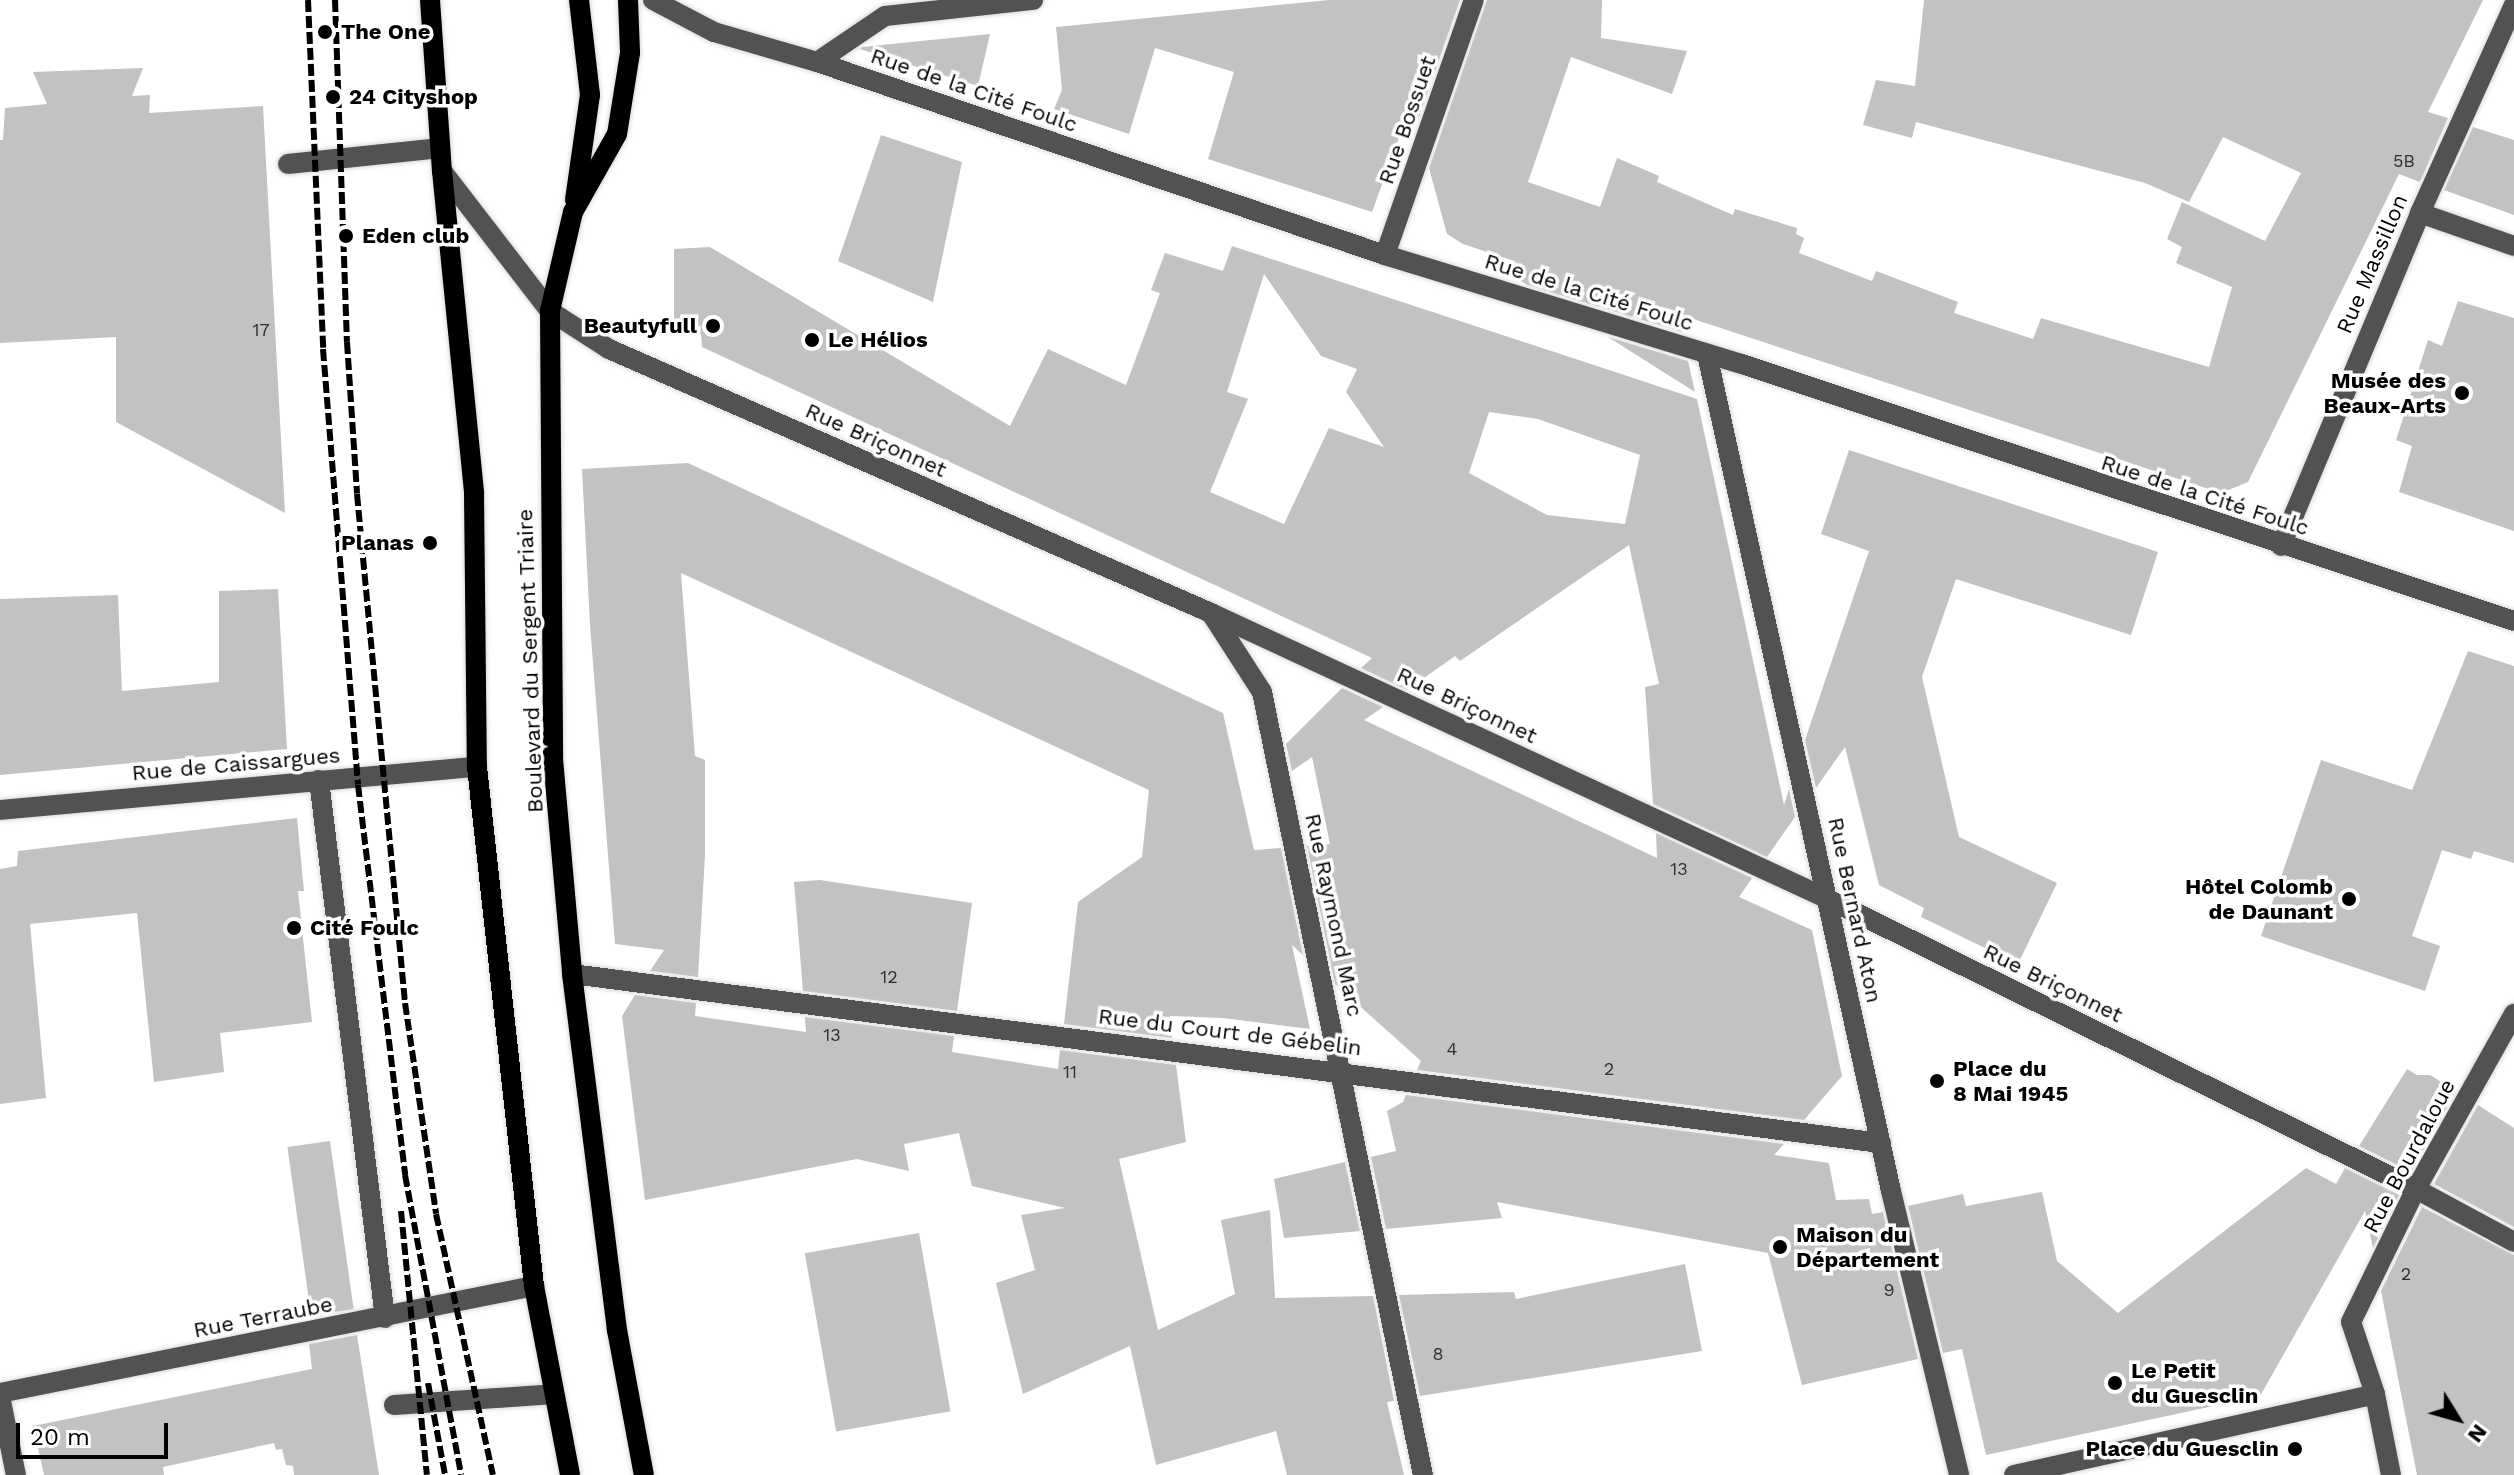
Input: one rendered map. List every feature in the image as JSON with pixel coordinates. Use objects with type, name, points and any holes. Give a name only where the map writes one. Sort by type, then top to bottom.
[{"type":"main road","points":[[430,0],[442,171],[474,493],[477,767],[534,1286],[570,1475]]},
{"type":"main road","points":[[573,212],[590,95],[579,0]]},
{"type":"main road","name":"Boulevard du Sergent Triaire","points":[[628,0],[630,53],[617,134],[573,212],[550,311],[553,759],[572,974],[617,1330],[644,1475]]},
{"type":"street","name":"Rue de la Cité Foulc","points":[[653,0],[714,32],[817,62],[1385,255],[1707,354],[2514,621]]},
{"type":"street","points":[[817,62],[885,16],[1033,0]]},
{"type":"street","name":"Rue Bossuet","points":[[1385,255],[1474,0]]},
{"type":"street","name":"Rue Massillon","points":[[2281,546],[2420,213],[2514,5]]},
{"type":"street","points":[[288,164],[440,148]]},
{"type":"street","name":"Rue Briçonnet","points":[[442,171],[550,311],[609,349],[1211,613],[1828,899],[2416,1189],[2514,1242]]},
{"type":"street","points":[[2420,213],[2514,246]]},
{"type":"street","name":"Rue Bernard Aton","points":[[1707,354],[1881,1143],[1959,1475]]},
{"type":"street","name":"Rue Raymond Marc","points":[[1211,613],[1262,692],[1423,1475]]},
{"type":"street","name":"Rue de Caissargues","points":[[0,810],[477,767]]},
{"type":"street","points":[[319,780],[385,1318]]},
{"type":"street","name":"Rue du Court de Gébelin","points":[[572,974],[1881,1143]]},
{"type":"street","name":"Rue Bourdaloue","points":[[2375,1394],[2351,1322],[2416,1189],[2514,1014]]},
{"type":"street","name":"Rue Terraube","points":[[0,1394],[534,1286]]},
{"type":"street","points":[[0,1394],[16,1475]]},
{"type":"street","points":[[394,1405],[554,1394]]},
{"type":"street","points":[[2014,1475],[2375,1394],[2391,1475]]},
{"type":"building","points":[[1329,0],[1460,0],[1417,123],[1412,102],[1372,212],[1208,159],[1234,72],[1155,48],[1129,134],[1054,109],[1062,90],[1056,27]]},
{"type":"building","points":[[1487,0],[1602,0],[1601,38],[1687,51],[1672,94],[1571,57],[1528,182],[1600,207],[1617,158],[1659,176],[1657,182],[1733,215],[1735,209],[1797,228],[1796,234],[1804,238],[1799,253],[1872,281],[1876,271],[1958,302],[1954,313],[2033,339],[2041,318],[2209,367],[2232,287],[2176,263],[2182,247],[2167,239],[2182,202],[2265,241],[2301,173],[2223,137],[2189,202],[2145,183],[1916,122],[1912,138],[1863,125],[1876,80],[1915,86],[1924,0],[2483,0],[2428,112],[2448,118],[2420,182],[2399,174],[2248,482],[2221,493],[1678,314],[1682,332],[1527,285],[1510,274],[1514,261],[1463,244],[1447,234],[1429,168]]},
{"type":"building","points":[[990,34],[978,86],[860,49],[862,47]]},
{"type":"building","points":[[143,68],[132,96],[150,95],[149,113],[263,106],[285,513],[116,422],[116,337],[0,343],[0,140],[3,140],[5,108],[47,104],[33,72]]},
{"type":"building","points":[[2473,127],[2514,140],[2514,215],[2444,190]]},
{"type":"building","points":[[881,135],[962,162],[933,302],[838,261]]},
{"type":"building","points":[[1232,246],[1697,399],[1784,805],[1789,789],[1795,817],[1767,857],[1653,804],[1645,687],[1659,684],[1629,545],[1460,661],[1455,656],[1407,690],[1361,668],[1372,658],[702,347],[701,334],[674,333],[674,249],[710,247],[1010,426],[1048,349],[1126,385],[1160,293],[1151,290],[1165,253],[1223,271]],"holes":[[[1264,274],[1321,356],[1357,369],[1346,392],[1384,447],[1329,428],[1284,524],[1210,492],[1248,399],[1227,392]],[[1489,412],[1538,419],[1640,455],[1625,524],[1547,515],[1469,473]]]},
{"type":"building","name":"Musée des Beaux-Arts","points":[[2458,301],[2514,318],[2514,531],[2399,492],[2412,446],[2396,440],[2428,340],[2442,346]]},
{"type":"building","points":[[1608,337],[1688,361],[1695,392]]},
{"type":"building","points":[[1849,450],[2158,552],[2131,635],[1956,579],[1922,677],[1959,837],[2057,883],[2018,964],[1921,917],[1924,908],[1879,885],[1845,747],[1816,788],[1805,740],[1869,551],[1821,534]]},
{"type":"building","points":[[688,463],[1223,713],[1254,850],[1281,848],[1303,955],[1292,945],[1310,1029],[1223,1018],[1170,1016],[1172,1038],[1064,1024],[1078,902],[1142,857],[1149,790],[681,573],[695,756],[705,760],[705,856],[698,977],[650,971],[664,950],[615,944],[590,625],[582,469]]},
{"type":"building","points":[[278,589],[287,749],[0,775],[0,599],[118,595],[122,691],[219,682],[219,591]]},
{"type":"building","name":"Hôtel Colomb de Daunant","points":[[2468,651],[2514,666],[2514,863],[2474,851],[2471,859],[2442,850],[2412,936],[2440,946],[2425,991],[2261,936],[2321,760],[2412,790]]},
{"type":"building","points":[[1342,688],[1383,707],[1364,720],[1657,858],[1656,833],[1752,878],[1739,897],[1812,930],[1842,1076],[1804,1120],[1417,1070],[1421,1061],[1335,984],[1307,846],[1330,844],[1312,757],[1292,771],[1286,744]]},
{"type":"building","points":[[297,818],[304,891],[298,891],[312,1022],[220,1033],[224,1072],[154,1082],[137,913],[30,924],[46,1098],[0,1104],[0,869],[17,866],[18,851]]},
{"type":"building","points":[[820,880],[972,903],[957,1011],[803,991],[794,882]]},
{"type":"building","points":[[635,995],[696,1003],[695,1016],[806,1032],[805,1017],[954,1036],[952,1052],[1058,1069],[1060,1050],[1176,1065],[1186,1142],[1119,1159],[1158,1330],[1235,1294],[1221,1220],[1270,1210],[1275,1298],[1373,1296],[1394,1401],[1387,1402],[1404,1475],[1287,1475],[1276,1431],[1156,1465],[1130,1346],[1023,1394],[996,1283],[1035,1270],[1021,1215],[1065,1208],[972,1186],[959,1133],[904,1144],[909,1171],[857,1159],[645,1200],[622,1016]]},
{"type":"building","points":[[2407,1069],[2417,1075],[2430,1075],[2456,1091],[2411,1172],[2359,1146]]},
{"type":"building","points":[[1406,1095],[1784,1144],[1774,1155],[1829,1163],[1836,1200],[1869,1199],[1872,1214],[1883,1212],[1918,1359],[1802,1385],[1768,1253],[1497,1202],[1502,1218],[1386,1229],[1371,1157],[1396,1151],[1387,1111],[1403,1102]]},
{"type":"building","points":[[2478,1105],[2514,1128],[2514,1227],[2434,1184]]},
{"type":"building","points":[[330,1141],[354,1309],[311,1315],[287,1147]]},
{"type":"building","points":[[1345,1162],[1360,1231],[1284,1238],[1274,1179]]},
{"type":"building","points":[[2306,1168],[2336,1184],[2345,1168],[2399,1195],[2373,1248],[2365,1211],[2260,1396],[1986,1455],[1962,1349],[1943,1353],[1908,1206],[1963,1194],[1966,1206],[2042,1192],[2057,1261],[2118,1313]]},
{"type":"building","points":[[2422,1207],[2514,1255],[2514,1475],[2417,1475],[2381,1291]]},
{"type":"building","points":[[919,1233],[950,1411],[836,1431],[805,1253]]},
{"type":"building","points":[[1685,1264],[1702,1351],[1420,1396],[1399,1295],[1514,1292],[1516,1299]]},
{"type":"building","points":[[357,1335],[379,1475],[294,1475],[293,1466],[286,1465],[282,1449],[276,1450],[274,1443],[163,1467],[164,1475],[44,1475],[33,1426],[312,1369],[309,1344]]},
{"type":"railway","points":[[308,0],[323,349],[358,785],[405,1175],[461,1475]]},
{"type":"railway","points":[[335,0],[347,342],[357,494],[405,1003],[436,1214],[493,1475]]},
{"type":"railway","points":[[401,1211],[427,1475]]},
{"type":"railway","points":[[428,1383],[445,1475]]},
{"type":"place","name":"The One","points":[[325,32]]},
{"type":"place","name":"24 Cityshop","points":[[333,97]]},
{"type":"place","name":"Eden club","points":[[346,236]]},
{"type":"place","name":"Beautyfull","points":[[713,326]]},
{"type":"place","name":"Le Hélios","points":[[812,340]]},
{"type":"place","name":"Musée des Beaux-Arts","points":[[2462,393]]},
{"type":"place","name":"Planas","points":[[430,543]]},
{"type":"place","name":"Hôtel Colomb de Daunant","points":[[2349,899]]},
{"type":"place","name":"Cité Foulc","points":[[294,928]]},
{"type":"place","name":"Place du 8 Mai 1945","points":[[1937,1081]]},
{"type":"place","name":"Maison du Département","points":[[1780,1247]]},
{"type":"place","name":"Le Petit du Guesclin","points":[[2115,1383]]},
{"type":"place","name":"Place du Guesclin","points":[[2295,1449]]}]
